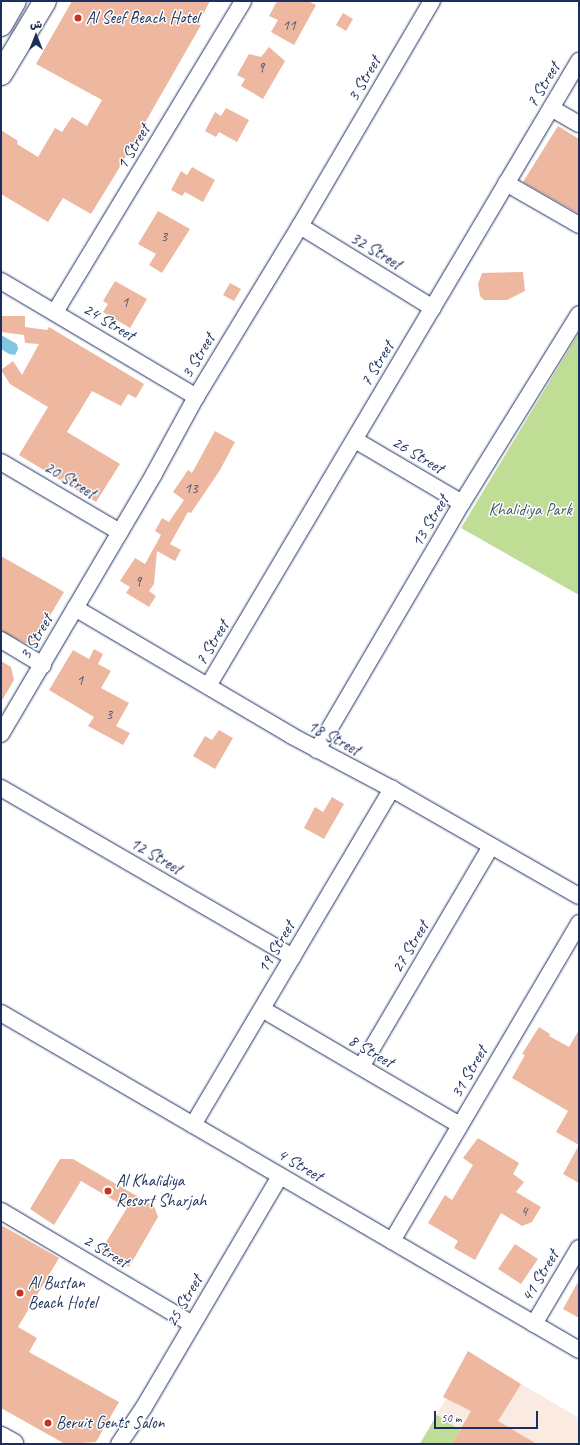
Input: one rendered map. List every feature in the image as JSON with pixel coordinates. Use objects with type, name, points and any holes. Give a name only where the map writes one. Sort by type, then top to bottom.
[{"type":"main road","points":[[1,25],[15,1]]},
{"type":"main road","points":[[15,50],[15,30],[26,9],[28,1]]},
{"type":"main road","points":[[1,74],[45,1]]},
{"type":"main road","points":[[1,1438],[12,1444]]},
{"type":"street","name":"1 Street","points":[[55,312],[243,1]]},
{"type":"street","name":"3 Street","points":[[1,734],[154,474],[196,396],[300,226],[432,1]]},
{"type":"street","name":"7 Street","points":[[208,686],[579,62]]},
{"type":"street","points":[[551,108],[579,124]]},
{"type":"street","points":[[506,184],[579,225]]},
{"type":"street","name":"32 Street","points":[[300,226],[433,308]]},
{"type":"street","name":"24 Street","points":[[1,281],[196,396]]},
{"type":"street","name":"13 Street","points":[[317,750],[462,503],[579,314]]},
{"type":"street","name":"26 Street","points":[[355,440],[462,503]]},
{"type":"street","name":"20 Street","points":[[1,462],[120,532]]},
{"type":"street","name":"18 Street","points":[[75,608],[317,750],[392,789],[579,896]]},
{"type":"street","points":[[1,640],[43,664]]},
{"type":"street","name":"12 Street","points":[[1,788],[292,957]]},
{"type":"street","name":"19 Street","points":[[194,1125],[392,789]]},
{"type":"street","name":"27 Street","points":[[360,1067],[491,846]]},
{"type":"street","name":"31 Street","points":[[392,1241],[579,923]]},
{"type":"street","name":"8 Street","points":[[262,1009],[460,1125]]},
{"type":"street","name":"4 Street","points":[[1,1012],[579,1350]]},
{"type":"street","name":"25 Street","points":[[119,1444],[144,1407],[280,1176]]},
{"type":"street","name":"2 Street","points":[[1,1212],[192,1324]]},
{"type":"street","name":"41 Street","points":[[534,1324],[579,1248]]},
{"type":"shaded area","points":[[472,1355],[579,1418],[579,1444],[419,1444]]},
{"type":"green space","name":"Khalidiya Park","points":[[579,333],[579,595],[461,528]]},
{"type":"green space","points":[[437,1415],[460,1430],[452,1444],[420,1444]]},
{"type":"water","points":[[1,335],[17,344],[18,349],[15,355],[9,354],[1,349]]},
{"type":"building","points":[[72,1],[210,1],[198,24],[201,25],[91,214],[63,198],[48,222],[1,194],[1,130],[18,141],[17,144],[38,157],[55,128],[62,132],[72,117],[87,126],[102,100],[36,64]]},
{"type":"building","points":[[277,1],[308,1],[316,5],[294,45],[271,32],[278,20],[269,16]]},
{"type":"building","points":[[343,13],[353,19],[346,31],[336,25]]},
{"type":"building","points":[[269,47],[285,61],[263,99],[241,86],[245,79],[237,75],[249,54],[261,57]]},
{"type":"building","points":[[226,108],[249,120],[237,142],[219,132],[216,137],[205,131],[215,112],[221,116]]},
{"type":"building","points":[[558,126],[579,139],[579,214],[523,182]]},
{"type":"building","points":[[192,167],[215,180],[203,202],[185,192],[182,196],[171,190],[181,171],[187,175]]},
{"type":"building","points":[[158,211],[190,229],[162,273],[149,265],[156,254],[138,244]]},
{"type":"building","points":[[523,272],[525,291],[507,300],[484,300],[480,296],[478,284],[482,273]]},
{"type":"building","points":[[115,281],[147,299],[130,328],[103,312],[108,304],[103,301]]},
{"type":"building","points":[[230,283],[241,289],[234,301],[223,295]]},
{"type":"building","points":[[1,316],[25,316],[25,327],[47,330],[49,327],[144,384],[136,398],[128,394],[121,406],[92,391],[67,432],[120,464],[96,502],[19,455],[48,407],[10,384],[1,370],[13,361],[22,375],[39,344],[25,343],[24,335],[1,332]]},
{"type":"building","points":[[215,431],[235,442],[220,470],[191,513],[188,512],[170,544],[181,550],[175,561],[157,551],[154,584],[149,591],[156,596],[149,607],[126,593],[130,587],[120,581],[135,558],[145,564],[161,535],[155,531],[162,518],[169,522],[184,500],[173,492],[188,470],[192,473]]},
{"type":"building","points":[[1,556],[64,592],[35,641],[25,643],[1,631]]},
{"type":"building","points":[[94,649],[103,654],[98,664],[111,671],[101,688],[129,703],[116,726],[130,733],[123,745],[88,726],[94,717],[49,690],[73,650],[89,659]]},
{"type":"building","points":[[1,661],[11,667],[14,680],[1,702]]},
{"type":"building","points":[[219,730],[233,738],[215,769],[193,756],[205,736],[212,740]]},
{"type":"building","points":[[332,797],[344,804],[324,839],[304,828],[315,807],[323,812]]},
{"type":"building","points":[[539,1027],[550,1034],[549,1036],[569,1047],[579,1030],[579,1145],[556,1132],[568,1111],[512,1078],[525,1055],[522,1054]]},
{"type":"building","points":[[478,1138],[519,1163],[513,1174],[524,1182],[516,1192],[541,1207],[532,1222],[522,1226],[501,1213],[475,1260],[454,1248],[458,1241],[428,1223],[445,1195],[452,1200],[473,1165],[463,1158]]},
{"type":"building","points":[[579,1145],[579,1183],[563,1174]]},
{"type":"building","points":[[60,1159],[73,1159],[154,1206],[158,1217],[129,1267],[100,1252],[127,1208],[81,1181],[54,1225],[30,1209]]},
{"type":"building","points":[[1,1225],[59,1258],[18,1327],[37,1338],[29,1352],[119,1402],[96,1442],[65,1444],[1,1408]]},
{"type":"building","points":[[515,1244],[538,1259],[521,1284],[498,1269]]},
{"type":"building","points":[[579,1280],[579,1318],[563,1309]]},
{"type":"building","points":[[468,1351],[521,1384],[498,1421],[537,1444],[452,1444],[471,1411],[443,1397]]},
{"type":"place","name":"Al Seef Beach Hotel","points":[[78,18]]},
{"type":"place","name":"Al Khalidiya Resort Sharjah","points":[[108,1191]]},
{"type":"place","name":"Al Bustan Beach Hotel","points":[[20,1293]]},
{"type":"place","name":"Beruit Gents Salon","points":[[48,1423]]}]
